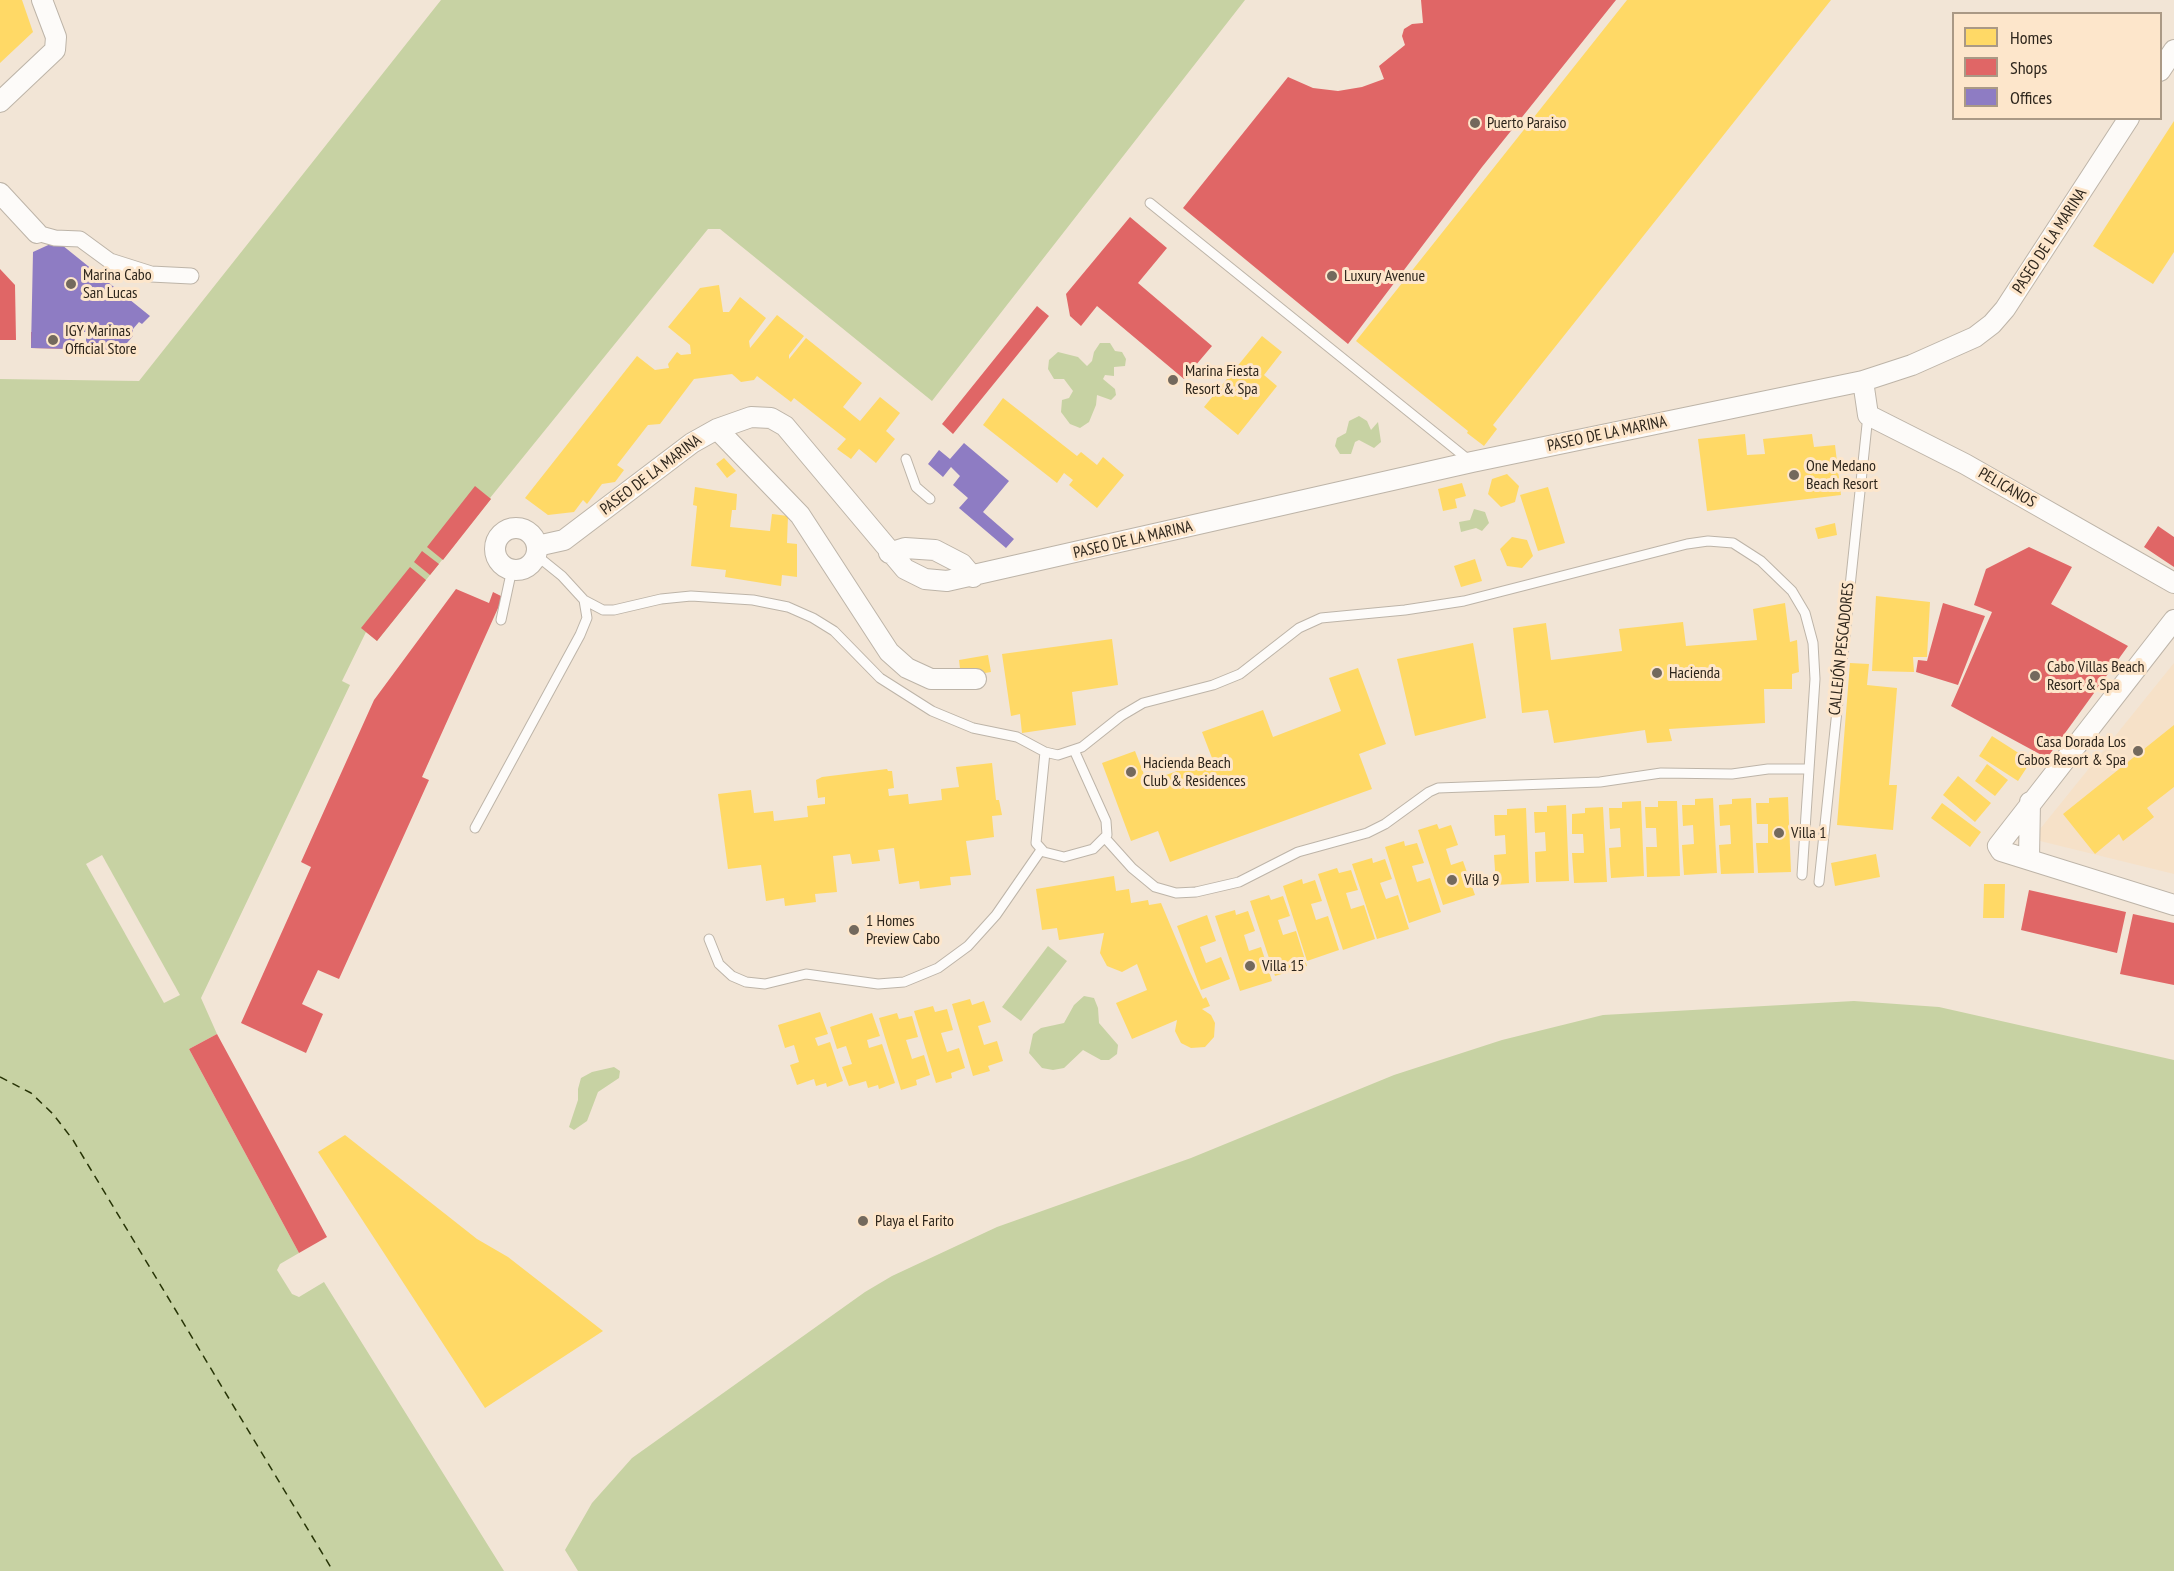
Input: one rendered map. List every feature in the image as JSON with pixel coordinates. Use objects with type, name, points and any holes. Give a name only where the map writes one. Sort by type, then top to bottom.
[{"type":"street","points":[[0,102],[55,50],[56,37],[42,0]]},
{"type":"street","points":[[2162,67],[2174,50]]},
{"type":"street","name":"PASEO DE LA MARINA","points":[[512,569],[527,567],[536,550],[569,536],[692,443],[717,429],[751,417],[765,417],[781,423],[889,553],[905,569],[925,579],[947,581],[973,577],[1472,462],[1863,381],[1912,365],[1975,337],[1992,324],[2005,309],[2128,120]]},
{"type":"street","points":[[0,193],[37,233],[55,238],[80,239],[110,261],[151,274],[191,276]]},
{"type":"street","points":[[1863,381],[1868,416]]},
{"type":"street","name":"PELICANOS","points":[[1868,416],[1965,464],[2174,583]]},
{"type":"street","points":[[717,429],[760,476],[793,506],[889,652],[907,668],[931,679],[976,679]]},
{"type":"street","points":[[512,569],[504,566],[496,557],[495,545],[500,535],[510,528],[524,529],[531,534],[536,550]]},
{"type":"street","points":[[889,553],[905,548],[935,550],[962,564],[973,577]]},
{"type":"street","points":[[2174,620],[1999,843],[1999,849],[2174,904]]},
{"type":"street","points":[[2029,858],[2030,802]]},
{"type":"lane","points":[[1150,203],[1472,462]]},
{"type":"lane","name":"CALLEJÓN PESCADORES","points":[[1818,882],[1868,416]]},
{"type":"lane","points":[[906,459],[916,487],[930,499]]},
{"type":"lane","points":[[536,550],[584,600],[597,608],[608,610],[661,599],[691,596],[753,600],[788,607],[813,618],[834,631],[880,678],[902,694],[958,723],[1017,737],[1045,752],[1058,755],[1074,750],[1143,703],[1213,685],[1240,674],[1299,628],[1313,621],[1464,601],[1687,544],[1718,541],[1740,546],[1761,561],[1792,591],[1805,613],[1814,662],[1802,875]]},
{"type":"lane","points":[[501,620],[512,569]]},
{"type":"lane","points":[[475,828],[580,635],[587,618],[584,600]]},
{"type":"lane","points":[[1074,750],[1106,821],[1106,839],[1132,868],[1155,886],[1176,893],[1196,892],[1239,882],[1298,852],[1367,833],[1438,788],[1600,782],[1661,773],[1732,774],[1768,769],[1809,769]]},
{"type":"lane","points":[[1045,752],[1036,843],[1041,850],[1052,855],[1073,856],[1093,849],[1106,839]]},
{"type":"lane","points":[[709,939],[719,964],[732,976],[746,982],[765,984],[806,974],[866,983],[904,982],[938,968],[968,946],[991,921],[1041,850]]},
{"type":"shaded area","points":[[441,0],[1245,0],[932,401],[720,229],[708,229],[377,641],[366,632],[342,681],[350,685],[201,998],[217,1034],[189,1049],[299,1253],[280,1264],[277,1270],[292,1294],[299,1297],[324,1282],[504,1571],[0,1571],[0,379],[139,381]]},
{"type":"shaded area","points":[[1100,343],[1110,343],[1115,351],[1122,352],[1126,359],[1125,366],[1114,367],[1114,376],[1105,375],[1103,379],[1115,389],[1116,395],[1111,400],[1097,395],[1096,405],[1089,422],[1080,428],[1070,424],[1061,412],[1062,400],[1069,398],[1073,391],[1064,379],[1054,379],[1048,369],[1049,360],[1058,352],[1078,357],[1087,366],[1092,361],[1094,352]]},
{"type":"shaded area","points":[[1359,416],[1367,421],[1371,430],[1378,422],[1381,442],[1374,448],[1359,440],[1355,442],[1351,454],[1340,454],[1335,446],[1337,438],[1346,433],[1349,421]]},
{"type":"shaded area","points":[[1474,509],[1485,512],[1489,523],[1482,531],[1476,528],[1461,532],[1459,522],[1470,520]]},
{"type":"shaded area","name":"Casa Dorada Los Cabos Resort & Spa","points":[[2174,663],[2174,874],[2032,839]]},
{"type":"shaded area","points":[[1048,946],[1067,961],[1021,1021],[1002,1007]]},
{"type":"shaded area","points":[[1084,996],[1094,998],[1098,1008],[1099,1023],[1118,1045],[1117,1054],[1109,1060],[1101,1060],[1083,1050],[1064,1068],[1053,1070],[1042,1068],[1029,1053],[1033,1034],[1041,1028],[1064,1023],[1074,1005]]},
{"type":"shaded area","points":[[1854,1001],[1939,1007],[2174,1060],[2174,1571],[578,1571],[565,1550],[592,1503],[632,1458],[865,1292],[892,1276],[997,1227],[1191,1158],[1394,1075],[1502,1040],[1603,1015]]},
{"type":"shaded area","points":[[614,1067],[620,1071],[619,1078],[598,1092],[587,1121],[574,1130],[569,1127],[578,1100],[581,1078],[592,1072]]},
{"type":"pier","points":[[102,855],[180,995],[164,1003],[86,864]]},
{"type":"building: Homes","points":[[0,0],[22,0],[33,32],[0,63]]},
{"type":"building: Homes","points":[[1627,0],[1831,0],[1493,425],[1497,429],[1484,446],[1356,341]]},
{"type":"building: Homes","points":[[2174,121],[2174,252],[2153,284],[2093,246]]},
{"type":"building: Homes","points":[[719,285],[723,312],[729,312],[740,297],[766,318],[749,341],[750,348],[777,315],[804,336],[789,355],[789,359],[806,338],[862,383],[843,407],[860,421],[880,397],[900,413],[886,431],[895,439],[876,463],[859,449],[851,459],[837,449],[846,439],[794,398],[791,402],[757,376],[754,380],[741,382],[732,374],[694,379],[660,424],[648,425],[617,465],[624,470],[615,482],[602,484],[587,504],[583,500],[574,512],[548,515],[525,498],[637,356],[655,370],[669,368],[668,364],[677,352],[681,355],[691,354],[690,345],[668,327],[700,288]]},
{"type":"building: Homes","points":[[1262,336],[1282,352],[1264,375],[1277,386],[1238,435],[1204,407]]},
{"type":"building: Homes","points":[[1003,398],[1077,456],[1081,452],[1097,465],[1103,457],[1124,475],[1097,508],[1069,485],[1073,480],[1064,473],[1057,483],[983,425]]},
{"type":"building: Homes","points":[[1745,434],[1747,455],[1765,454],[1763,439],[1812,434],[1814,447],[1835,445],[1841,495],[1707,511],[1698,439]]},
{"type":"building: Homes","points":[[724,458],[736,471],[727,478],[716,464]]},
{"type":"building: Homes","points":[[1507,474],[1519,486],[1515,502],[1501,507],[1488,494],[1492,479]]},
{"type":"building: Homes","points":[[1462,483],[1466,496],[1455,499],[1457,508],[1443,511],[1438,489]]},
{"type":"building: Homes","points":[[695,487],[737,494],[736,510],[732,510],[730,527],[770,531],[772,514],[788,516],[787,543],[797,544],[797,577],[782,575],[781,586],[725,577],[726,570],[691,566],[697,506],[693,505]]},
{"type":"building: Homes","points":[[1548,487],[1565,543],[1538,551],[1520,495]]},
{"type":"building: Homes","points":[[1835,523],[1837,535],[1818,539],[1815,528]]},
{"type":"building: Homes","points":[[1512,537],[1527,540],[1533,556],[1522,568],[1507,566],[1500,549]]},
{"type":"building: Homes","points":[[1475,559],[1482,581],[1461,587],[1454,566]]},
{"type":"building: Homes","points":[[1876,596],[1930,602],[1927,657],[1913,657],[1914,672],[1872,671]]},
{"type":"building: Homes","name":"Hacienda","points":[[1785,603],[1790,642],[1797,640],[1799,672],[1792,674],[1792,689],[1764,689],[1765,723],[1669,729],[1672,741],[1647,743],[1645,730],[1554,743],[1548,710],[1522,713],[1513,628],[1546,623],[1551,660],[1622,651],[1619,629],[1683,622],[1686,646],[1757,640],[1753,609]]},
{"type":"building: Homes","points":[[1112,639],[1118,685],[1072,692],[1076,725],[1022,733],[1020,714],[1011,716],[1002,654]]},
{"type":"building: Homes","points":[[1473,643],[1486,718],[1415,736],[1397,659]]},
{"type":"building: Homes","points":[[988,655],[991,672],[961,677],[959,660]]},
{"type":"building: Homes","points":[[1850,663],[1869,664],[1867,685],[1897,688],[1889,785],[1897,785],[1893,830],[1837,825]]},
{"type":"building: Homes","points":[[1358,668],[1386,744],[1359,754],[1372,789],[1170,862],[1158,831],[1131,841],[1102,763],[1135,751],[1147,782],[1212,758],[1202,732],[1263,710],[1273,737],[1341,711],[1329,678]]},
{"type":"building: Homes","points":[[2174,725],[2174,787],[2147,808],[2154,817],[2123,841],[2119,834],[2095,854],[2063,814]]},
{"type":"building: Homes","points":[[1992,736],[2031,761],[2018,781],[1979,756]]},
{"type":"building: Homes","points":[[992,763],[996,800],[999,800],[1002,815],[992,816],[994,837],[966,841],[971,875],[950,877],[951,885],[920,889],[919,881],[899,884],[894,848],[878,850],[880,861],[852,864],[850,854],[833,856],[837,892],[815,894],[816,902],[785,906],[784,898],[766,901],[761,865],[728,869],[718,794],[751,790],[754,813],[773,811],[774,821],[808,817],[807,806],[825,804],[825,797],[818,798],[816,780],[822,777],[887,769],[892,771],[894,788],[888,789],[889,796],[908,794],[909,804],[942,800],[941,789],[959,787],[956,767]]},
{"type":"building: Homes","points":[[1987,764],[2008,780],[1995,796],[1975,781]]},
{"type":"building: Homes","points":[[1958,776],[1991,803],[1975,822],[1943,795]]},
{"type":"building: Homes","name":"Villa 1","points":[[1788,797],[1791,872],[1758,873],[1756,843],[1768,843],[1768,824],[1757,824],[1756,803],[1769,803],[1769,798]]},
{"type":"building: Homes","points":[[1713,798],[1717,873],[1684,875],[1682,845],[1694,844],[1693,825],[1683,826],[1682,805],[1695,805],[1695,799]]},
{"type":"building: Homes","points":[[1751,798],[1754,873],[1721,874],[1719,845],[1731,844],[1730,825],[1720,826],[1719,805],[1732,804],[1732,799]]},
{"type":"building: Homes","points":[[1641,801],[1644,876],[1611,878],[1609,848],[1621,847],[1620,828],[1610,829],[1609,808],[1622,808],[1622,802]]},
{"type":"building: Homes","points":[[1658,801],[1677,801],[1680,876],[1647,877],[1646,847],[1657,847],[1656,828],[1646,828],[1645,807],[1658,807]]},
{"type":"building: Homes","points":[[1942,803],[1981,832],[1970,847],[1931,818]]},
{"type":"building: Homes","points":[[1566,805],[1569,881],[1536,882],[1535,852],[1546,851],[1545,832],[1535,833],[1534,812],[1547,812],[1547,806]]},
{"type":"building: Homes","points":[[1603,807],[1607,882],[1574,883],[1572,853],[1584,853],[1583,834],[1572,834],[1572,814],[1585,813],[1585,808]]},
{"type":"building: Homes","points":[[1526,808],[1529,883],[1496,885],[1494,855],[1506,854],[1505,835],[1495,836],[1494,815],[1507,815],[1507,809]]},
{"type":"building: Homes","name":"Villa 9","points":[[1437,824],[1439,829],[1451,825],[1458,845],[1446,849],[1451,865],[1463,861],[1475,895],[1443,905],[1418,830]]},
{"type":"building: Homes","points":[[1404,841],[1405,846],[1417,843],[1424,863],[1412,866],[1417,882],[1430,878],[1441,912],[1409,923],[1385,847]]},
{"type":"building: Homes","points":[[1876,854],[1880,877],[1835,886],[1831,863]]},
{"type":"building: Homes","points":[[1372,858],[1373,863],[1385,859],[1392,879],[1380,883],[1386,899],[1398,895],[1409,929],[1377,939],[1352,864]]},
{"type":"building: Homes","points":[[1337,868],[1339,873],[1351,870],[1358,890],[1346,893],[1351,909],[1364,905],[1375,939],[1343,950],[1318,874]]},
{"type":"building: Homes","points":[[1114,876],[1116,891],[1129,889],[1131,903],[1148,900],[1149,905],[1161,903],[1190,972],[1203,999],[1206,997],[1210,1006],[1202,1009],[1211,1015],[1215,1023],[1214,1037],[1205,1047],[1191,1048],[1181,1043],[1175,1031],[1177,1020],[1132,1039],[1116,1003],[1147,990],[1137,964],[1122,972],[1107,966],[1100,953],[1104,933],[1059,940],[1057,928],[1042,930],[1036,889]]},
{"type":"building: Homes","points":[[1302,879],[1303,884],[1315,880],[1322,901],[1311,904],[1316,920],[1328,916],[1339,950],[1307,961],[1283,886]]},
{"type":"building: Homes","points":[[1984,884],[2005,884],[2004,918],[1983,918]]},
{"type":"building: Homes","points":[[1269,895],[1271,900],[1283,896],[1290,916],[1278,920],[1283,935],[1296,931],[1307,966],[1275,976],[1250,901]]},
{"type":"building: Homes","name":"Villa 15","points":[[1235,910],[1236,915],[1248,911],[1255,931],[1244,935],[1249,951],[1261,947],[1272,981],[1240,991],[1215,916]]},
{"type":"building: Homes","points":[[1207,915],[1216,941],[1200,947],[1206,963],[1221,957],[1230,979],[1201,990],[1177,926]]},
{"type":"building: Homes","points":[[970,999],[972,1005],[984,1001],[991,1022],[978,1026],[984,1045],[997,1041],[1003,1061],[988,1066],[990,1071],[973,1076],[952,1004]]},
{"type":"building: Homes","points":[[933,1006],[935,1012],[947,1009],[953,1030],[941,1033],[947,1052],[959,1048],[965,1068],[951,1073],[952,1078],[936,1083],[914,1011]]},
{"type":"building: Homes","points":[[820,1012],[828,1034],[815,1038],[818,1046],[830,1042],[843,1081],[827,1087],[826,1083],[816,1086],[814,1079],[797,1085],[790,1065],[799,1062],[794,1045],[785,1048],[778,1025]]},
{"type":"building: Homes","points":[[872,1013],[880,1036],[867,1040],[869,1048],[882,1044],[895,1083],[879,1089],[878,1085],[868,1088],[866,1081],[849,1086],[842,1067],[852,1064],[846,1046],[837,1049],[830,1027]]},
{"type":"building: Homes","points":[[897,1013],[899,1019],[912,1016],[918,1037],[906,1040],[912,1059],[924,1055],[930,1075],[916,1080],[917,1085],[901,1090],[879,1018]]},
{"type":"building: Homes","points":[[345,1135],[477,1239],[508,1257],[603,1331],[485,1408],[318,1152]]},
{"type":"building: Shops","name":"Luxury Avenue","points":[[1421,0],[1616,0],[1482,167],[1348,344],[1183,208],[1288,77],[1313,88],[1338,91],[1362,87],[1384,79],[1379,66],[1405,45],[1402,36],[1404,29],[1412,24],[1423,23]]},
{"type":"building: Shops","points":[[1130,217],[1167,248],[1138,283],[1212,346],[1184,379],[1097,306],[1081,326],[1070,316],[1066,294]]},
{"type":"building: Shops","points":[[0,269],[15,285],[16,340],[0,340]]},
{"type":"building: Shops","points":[[1037,306],[1049,316],[953,434],[942,424]]},
{"type":"building: Shops","name":"IGY Marinas Official Store","points":[[31,332],[75,332],[74,349],[31,348]]},
{"type":"building: Shops","points":[[475,486],[491,499],[443,560],[427,547]]},
{"type":"building: Shops","points":[[2158,526],[2174,537],[2174,567],[2144,547]]},
{"type":"building: Shops","name":"Cabo Villas Beach Resort & Spa","points":[[2029,547],[2072,567],[2051,604],[2128,646],[2047,758],[1951,706],[1992,612],[1974,605],[1986,569]]},
{"type":"building: Shops","points":[[422,551],[439,564],[430,575],[414,562]]},
{"type":"building: Shops","points":[[410,567],[426,580],[377,641],[361,628]]},
{"type":"building: Shops","points":[[456,589],[489,603],[493,592],[503,597],[422,777],[429,780],[339,979],[318,970],[302,1004],[323,1014],[306,1053],[241,1023],[311,867],[301,862],[374,700]]},
{"type":"building: Shops","points":[[1943,603],[1985,616],[1958,685],[1916,672],[1918,660],[1927,661]]},
{"type":"building: Shops","points":[[2029,890],[2126,912],[2117,953],[2021,930]]},
{"type":"building: Shops","points":[[2133,914],[2174,923],[2174,985],[2120,974]]},
{"type":"building: Shops","points":[[217,1034],[327,1237],[299,1253],[189,1049]]},
{"type":"building: Offices","name":"Marina Cabo San Lucas","points":[[57,241],[150,316],[142,324],[139,322],[133,329],[133,336],[121,350],[86,349],[86,332],[75,332],[74,349],[31,348],[33,252]]},
{"type":"building: Offices","points":[[964,443],[1009,481],[983,512],[1014,539],[1006,548],[959,508],[968,498],[953,485],[960,476],[951,467],[943,477],[928,464],[939,450],[950,459]]},
{"type":"ferry route","points":[[0,1077],[31,1093],[53,1114],[73,1140],[333,1571]]},
{"type":"place","name":"Puerto Paraiso","points":[[1475,123]]},
{"type":"place","name":"Luxury Avenue","points":[[1332,276]]},
{"type":"place","name":"Marina Cabo San Lucas","points":[[71,284]]},
{"type":"place","name":"IGY Marinas Official Store","points":[[53,340]]},
{"type":"place","name":"Marina Fiesta Resort & Spa","points":[[1173,380]]},
{"type":"place","name":"One Medano Beach Resort","points":[[1794,475]]},
{"type":"place","name":"Hacienda","points":[[1657,673]]},
{"type":"place","name":"Cabo Villas Beach Resort & Spa","points":[[2035,676]]},
{"type":"place","name":"Casa Dorada Los Cabos Resort & Spa","points":[[2138,751]]},
{"type":"place","name":"Hacienda Beach Club & Residences","points":[[1131,772]]},
{"type":"place","name":"Villa 1","points":[[1779,833]]},
{"type":"place","name":"Villa 9","points":[[1452,880]]},
{"type":"place","name":"1 Homes Preview Cabo","points":[[854,930]]},
{"type":"place","name":"Villa 15","points":[[1250,966]]},
{"type":"place","name":"Playa el Farito","points":[[863,1221]]}]
